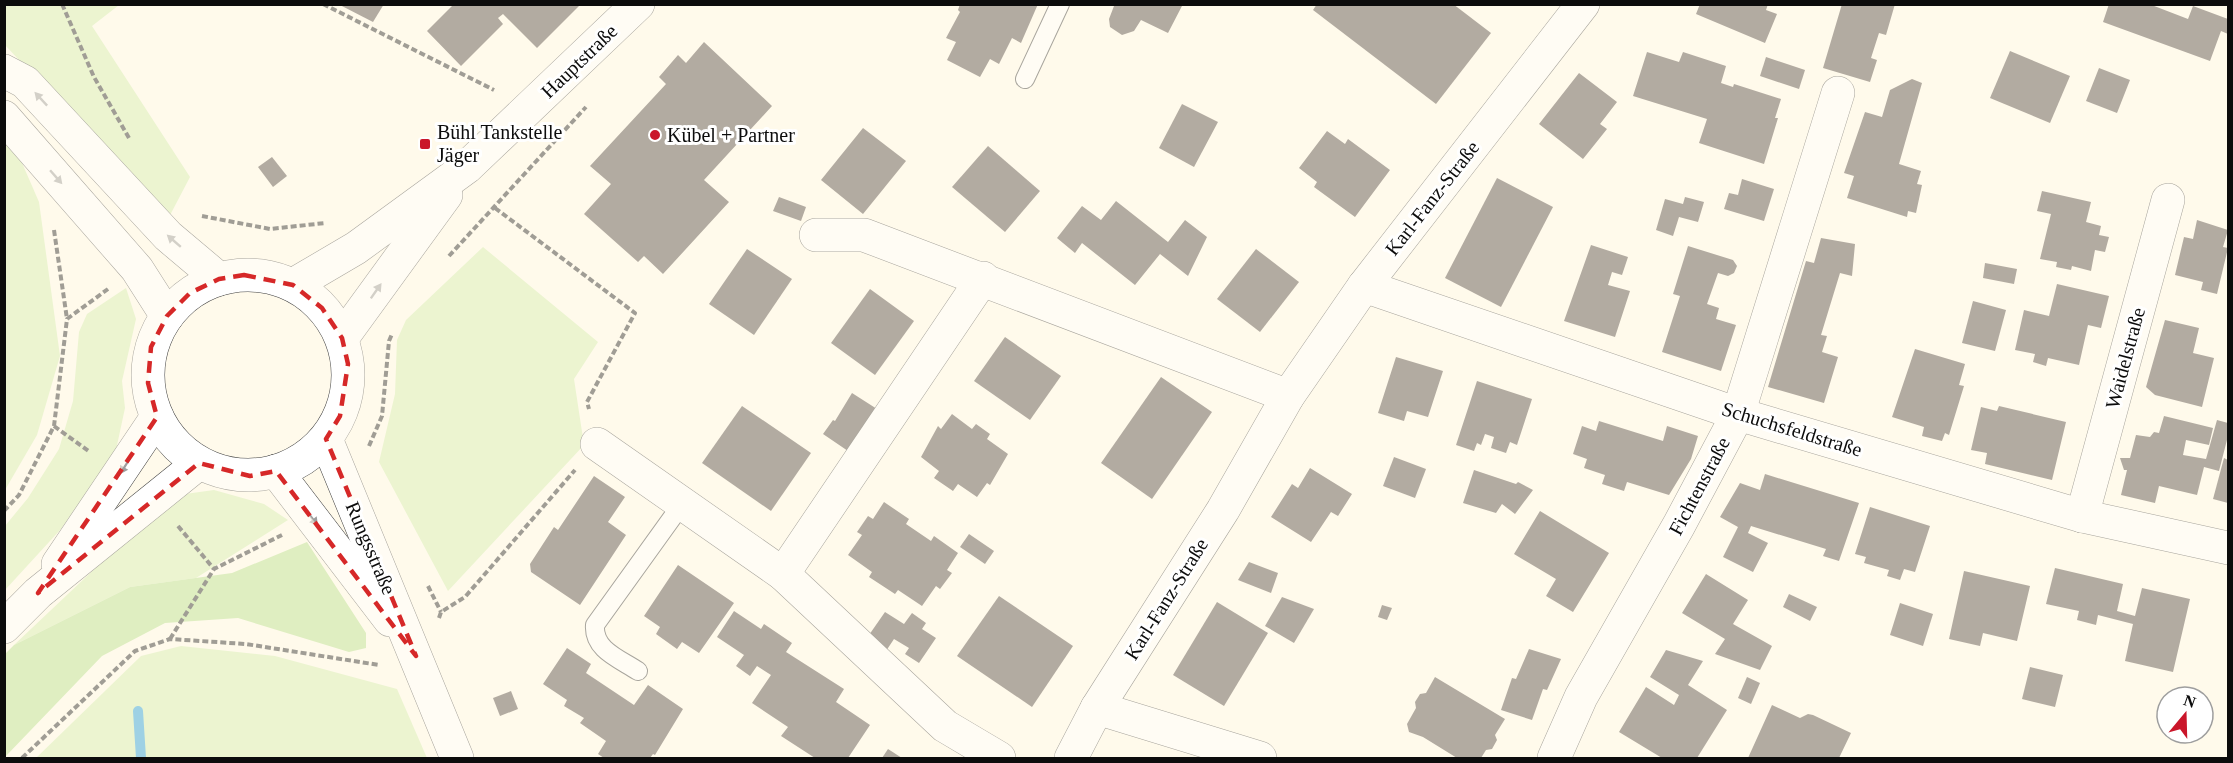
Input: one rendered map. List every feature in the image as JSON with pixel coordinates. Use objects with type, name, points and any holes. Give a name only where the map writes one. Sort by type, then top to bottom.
[{"type":"street","name":"Hauptstraße","points":[[293,285],[356,248],[467,166],[638,4]]},
{"type":"street","name":"Karl-Fanz-Straße","points":[[1071,759],[1096,708],[1223,510],[1288,396],[1364,286],[1583,4]]},
{"type":"street","points":[[4,71],[25,82],[168,236],[219,279]]},
{"type":"street","name":"Fichtenstraße","points":[[1554,759],[1581,697],[1679,525],[1738,414],[1838,93]]},
{"type":"street","points":[[4,117],[137,269],[167,316]]},
{"type":"street","name":"Hauptstraße","points":[[342,338],[467,166]]},
{"type":"street","name":"Waidelstraße","points":[[2082,516],[2168,200]]},
{"type":"street","points":[[816,236],[864,235],[983,278],[1288,396]]},
{"type":"street","points":[[244,275],[261,276],[293,285],[322,308],[342,338],[348,364],[347,391],[340,416],[326,439],[304,459],[276,471],[250,476],[224,472],[199,462],[174,444],[157,417],[148,383],[152,347],[167,316],[190,293],[219,279],[244,275]]},
{"type":"street","points":[[783,574],[983,278]]},
{"type":"street","name":"Schuchsfeldstraße","points":[[1364,286],[1738,414],[2082,516],[2229,548]]},
{"type":"street","points":[[38,592],[157,417]]},
{"type":"street","name":"Rungsstraße","points":[[326,439],[457,759]]},
{"type":"street","points":[[597,444],[783,574],[945,726],[999,759]]},
{"type":"street","points":[[4,627],[38,592],[199,462]]},
{"type":"street","name":"Rungsstraße","points":[[276,471],[416,656]]},
{"type":"street","points":[[1096,708],[1260,759]]},
{"type":"lane","points":[[1025,78],[1060,4]]},
{"type":"lane","points":[[638,670],[601,647],[594,637],[595,625],[682,504]]},
{"type":"path","points":[[62,4],[94,77],[130,141]]},
{"type":"path","points":[[323,4],[499,93]]},
{"type":"path","points":[[441,264],[591,102]]},
{"type":"path","points":[[22,759],[135,651],[170,639],[246,644],[374,666],[416,656],[430,638],[441,612],[465,597],[597,444],[587,402],[635,314],[495,208]]},
{"type":"path","points":[[191,213],[270,228],[329,223]]},
{"type":"path","points":[[4,511],[19,495],[54,426],[67,319],[53,221]]},
{"type":"path","points":[[67,319],[137,269]]},
{"type":"path","points":[[366,453],[382,416],[389,341],[397,324]]},
{"type":"path","points":[[170,639],[214,569],[314,519]]},
{"type":"highlighted area","points":[[244,275],[293,285],[322,308],[342,338],[348,364],[340,416],[326,439],[416,656],[276,471],[250,476],[199,463],[38,593],[157,417],[148,383],[151,347],[167,316],[190,293],[219,279]]},
{"type":"green space","points":[[5,5],[119,5],[92,26],[190,177],[168,219],[5,45]]},
{"type":"green space","points":[[5,142],[19,156],[39,202],[60,356],[37,435],[5,490]]},
{"type":"green space","points":[[483,247],[598,342],[574,379],[584,445],[448,591],[379,462],[395,394],[397,340],[406,320]]},
{"type":"green space","points":[[126,288],[136,319],[122,381],[125,408],[116,450],[61,529],[5,590],[5,526],[28,498],[59,449],[73,401],[79,332],[87,314]]},
{"type":"green space","points":[[214,490],[264,504],[288,520],[196,578],[130,587],[14,645],[123,542],[185,494]]},
{"type":"green space","points":[[307,542],[366,633],[366,648],[349,652],[238,618],[165,623],[102,656],[5,757],[5,654],[14,645],[130,587],[232,573]]},
{"type":"green space","points":[[181,646],[275,656],[397,689],[427,758],[36,758],[141,656]]},
{"type":"building","points":[[338,4],[384,4],[373,22]]},
{"type":"building","points":[[454,4],[581,4],[537,48],[503,14],[498,18],[503,24],[461,66],[427,31]]},
{"type":"building","points":[[960,4],[1038,4],[1021,43],[1012,38],[999,64],[990,59],[980,77],[947,60],[956,42],[946,38],[960,12],[958,10]]},
{"type":"building","points":[[1110,4],[1183,4],[1168,33],[1141,20],[1134,31],[1122,35],[1110,27],[1109,19],[1114,6]]},
{"type":"building","points":[[1317,4],[1453,4],[1491,33],[1436,104],[1313,10]]},
{"type":"building","points":[[1700,4],[1768,4],[1766,10],[1777,14],[1765,43],[1696,14]]},
{"type":"building","points":[[1842,4],[1895,4],[1886,35],[1879,33],[1871,58],[1877,60],[1870,82],[1823,68]]},
{"type":"building","points":[[2109,4],[2149,4],[2188,19],[2193,6],[2228,19],[2228,34],[2221,31],[2210,61],[2103,22]]},
{"type":"building","points":[[704,42],[772,106],[704,180],[729,202],[663,274],[644,256],[638,262],[584,214],[611,184],[590,166],[666,84],[659,77],[678,55],[686,63]]},
{"type":"building","points":[[2010,51],[2070,76],[2050,123],[1990,98]]},
{"type":"building","points":[[1647,52],[1679,62],[1683,52],[1726,66],[1721,83],[1733,87],[1734,84],[1781,99],[1775,118],[1778,118],[1764,164],[1699,143],[1707,119],[1633,96]]},
{"type":"building","points":[[1766,57],[1805,70],[1799,89],[1760,76]]},
{"type":"building","points":[[2099,68],[2130,80],[2117,113],[2086,101]]},
{"type":"building","points":[[1579,73],[1617,102],[1600,124],[1607,129],[1583,159],[1539,124]]},
{"type":"building","points":[[1912,79],[1922,83],[1899,164],[1921,171],[1917,184],[1922,185],[1916,213],[1908,211],[1907,217],[1847,198],[1854,176],[1844,173],[1865,112],[1882,117],[1890,90]]},
{"type":"building","points":[[1182,104],[1218,122],[1194,167],[1159,148]]},
{"type":"building","points":[[863,128],[906,161],[863,214],[821,180]]},
{"type":"building","points":[[1327,131],[1345,144],[1348,139],[1390,170],[1355,217],[1314,187],[1317,182],[1299,168]]},
{"type":"building","points":[[988,146],[1040,191],[1005,232],[952,187]]},
{"type":"building","points":[[272,157],[287,176],[273,187],[258,167]]},
{"type":"building","points":[[1497,178],[1553,207],[1501,307],[1445,278]]},
{"type":"building","points":[[1742,179],[1774,189],[1764,221],[1724,209],[1729,193],[1738,195]]},
{"type":"building","points":[[2042,191],[2091,202],[2086,222],[2101,226],[2099,235],[2109,237],[2105,252],[2095,250],[2091,271],[2072,266],[2071,270],[2056,267],[2057,262],[2040,259],[2051,214],[2037,211]]},
{"type":"building","points":[[779,197],[806,207],[801,221],[773,211]]},
{"type":"building","points":[[1685,197],[1704,202],[1698,222],[1679,217],[1673,236],[1656,230],[1665,199],[1683,204]]},
{"type":"building","points":[[1116,201],[1168,242],[1185,220],[1207,237],[1188,276],[1160,254],[1135,285],[1082,243],[1075,253],[1057,238],[1082,206],[1101,220]]},
{"type":"building","points":[[2197,220],[2228,230],[2223,247],[2228,248],[2217,294],[2201,290],[2203,282],[2175,275],[2184,237],[2193,239]]},
{"type":"building","points":[[1821,238],[1855,244],[1852,276],[1840,273],[1821,335],[1827,336],[1822,352],[1838,357],[1824,403],[1768,387],[1806,261],[1814,263]]},
{"type":"building","points":[[1591,245],[1628,257],[1622,275],[1612,272],[1608,285],[1630,291],[1615,337],[1564,321]]},
{"type":"building","points":[[1688,246],[1733,260],[1737,266],[1734,273],[1728,276],[1718,273],[1707,304],[1719,308],[1716,319],[1736,325],[1721,371],[1662,352],[1680,296],[1673,294]]},
{"type":"building","points":[[747,249],[792,279],[754,335],[709,304]]},
{"type":"building","points":[[1256,249],[1299,282],[1260,332],[1217,299]]},
{"type":"building","points":[[1985,263],[2017,269],[2014,284],[1983,278]]},
{"type":"building","points":[[2057,284],[2109,296],[2101,328],[2088,325],[2079,365],[2048,358],[2046,366],[2033,362],[2035,354],[2015,350],[2024,310],[2049,316]]},
{"type":"building","points":[[870,289],[914,321],[875,375],[831,343]]},
{"type":"building","points":[[1973,301],[2006,310],[1995,351],[1962,343]]},
{"type":"building","points":[[2165,320],[2199,328],[2193,353],[2214,358],[2202,407],[2155,395],[2146,387]]},
{"type":"building","points":[[1005,337],[1061,376],[1030,420],[974,381]]},
{"type":"building","points":[[1915,349],[1965,364],[1959,385],[1964,386],[1949,435],[1945,433],[1942,441],[1922,436],[1924,427],[1892,417]]},
{"type":"building","points":[[1396,357],[1443,371],[1428,417],[1407,411],[1404,421],[1378,413]]},
{"type":"building","points":[[1161,377],[1212,412],[1152,499],[1101,463]]},
{"type":"building","points":[[1477,381],[1532,399],[1517,445],[1510,442],[1506,453],[1491,448],[1494,437],[1485,434],[1481,445],[1477,443],[1474,451],[1456,445]]},
{"type":"building","points":[[852,393],[877,409],[848,451],[823,434],[833,420],[835,421]]},
{"type":"building","points":[[742,406],[811,453],[771,511],[702,463]]},
{"type":"building","points":[[1999,406],[2066,422],[2052,480],[1985,464],[1987,453],[1971,450],[1981,407],[1997,411]]},
{"type":"building","points":[[952,414],[972,429],[976,424],[990,434],[987,439],[1008,454],[990,485],[987,483],[977,497],[958,484],[953,491],[934,478],[939,471],[921,457],[938,426],[941,429]]},
{"type":"building","points":[[2164,416],[2213,428],[2209,445],[2186,440],[2183,455],[2206,459],[2217,420],[2228,423],[2228,436],[2219,471],[2204,467],[2197,495],[2159,486],[2155,503],[2121,495],[2127,470],[2124,470],[2120,458],[2130,458],[2136,435],[2150,437],[2154,432],[2159,433]]},
{"type":"building","points":[[1599,421],[1663,441],[1667,426],[1698,436],[1691,459],[1669,495],[1627,482],[1624,491],[1602,484],[1605,475],[1584,468],[1587,459],[1573,454],[1582,426],[1596,431]]},
{"type":"building","points":[[1394,457],[1426,469],[1415,498],[1383,486]]},
{"type":"building","points":[[2224,458],[2228,460],[2228,503],[2213,499]]},
{"type":"building","points":[[1310,468],[1352,494],[1338,516],[1331,512],[1311,542],[1271,517],[1292,484],[1298,488]]},
{"type":"building","points":[[1474,470],[1516,484],[1518,482],[1533,490],[1515,514],[1502,504],[1496,513],[1463,503]]},
{"type":"building","points":[[1765,474],[1859,503],[1839,561],[1823,556],[1826,549],[1751,526],[1748,533],[1768,543],[1753,572],[1723,557],[1738,527],[1720,517],[1740,483],[1760,490]]},
{"type":"building","points":[[594,476],[625,497],[608,522],[626,535],[580,605],[531,572],[530,564],[554,527],[558,530]]},
{"type":"building","points":[[884,502],[909,519],[906,524],[931,541],[934,536],[958,553],[947,570],[952,573],[940,589],[936,586],[922,606],[898,590],[895,594],[869,577],[872,572],[848,555],[862,535],[857,532],[868,516],[873,519]]},
{"type":"building","points":[[1870,507],[1930,526],[1915,572],[1904,569],[1900,580],[1887,576],[1889,570],[1864,563],[1866,557],[1855,554]]},
{"type":"building","points":[[1540,511],[1609,553],[1573,612],[1546,596],[1556,579],[1514,554]]},
{"type":"building","points":[[969,534],[994,551],[985,564],[960,547]]},
{"type":"building","points":[[1249,562],[1278,573],[1271,593],[1238,580]]},
{"type":"building","points":[[678,565],[734,603],[699,653],[682,642],[677,649],[656,634],[660,627],[644,616]]},
{"type":"building","points":[[2055,568],[2123,584],[2117,611],[2135,616],[2142,588],[2190,599],[2173,672],[2125,661],[2133,624],[2098,615],[2096,625],[2077,620],[2079,611],[2046,604]]},
{"type":"building","points":[[1964,571],[2030,586],[2017,641],[1983,633],[1980,646],[1949,639]]},
{"type":"building","points":[[1706,574],[1748,600],[1733,624],[1772,646],[1760,670],[1715,654],[1725,639],[1682,613]]},
{"type":"building","points":[[1789,594],[1817,607],[1810,621],[1783,607]]},
{"type":"building","points":[[999,596],[1073,646],[1032,707],[957,656]]},
{"type":"building","points":[[1282,597],[1314,609],[1294,643],[1265,626]]},
{"type":"building","points":[[1217,602],[1268,633],[1224,706],[1173,675]]},
{"type":"building","points":[[1900,603],[1933,614],[1923,646],[1890,635]]},
{"type":"building","points":[[1382,605],[1392,608],[1387,620],[1378,617]]},
{"type":"building","points":[[734,611],[761,629],[764,624],[792,643],[786,652],[844,689],[836,702],[870,725],[848,758],[815,758],[781,736],[788,727],[752,703],[771,675],[757,666],[750,676],[736,666],[744,655],[717,637]]},
{"type":"building","points":[[885,612],[904,624],[912,613],[926,623],[922,629],[936,638],[919,663],[905,654],[909,648],[894,639],[886,651],[869,635]]},
{"type":"building","points":[[567,648],[591,664],[586,673],[634,705],[648,685],[683,709],[655,755],[653,754],[650,758],[604,758],[598,754],[606,741],[580,723],[584,718],[564,706],[567,700],[543,684]]},
{"type":"building","points":[[1529,649],[1561,659],[1547,690],[1543,689],[1532,720],[1501,710],[1512,678],[1516,679]]},
{"type":"building","points":[[1666,650],[1703,661],[1688,685],[1727,710],[1697,758],[1662,758],[1619,732],[1646,687],[1674,705],[1679,695],[1650,677]]},
{"type":"building","points":[[2030,667],[2063,675],[2055,707],[2022,699]]},
{"type":"building","points":[[1435,677],[1505,719],[1495,735],[1497,740],[1492,749],[1486,750],[1481,758],[1457,758],[1423,737],[1409,732],[1407,724],[1416,708],[1415,702],[1420,694],[1426,693]]},
{"type":"building","points":[[1747,677],[1760,683],[1751,704],[1738,698]]},
{"type":"building","points":[[511,691],[518,709],[500,716],[493,698]]},
{"type":"building","points":[[1772,705],[1800,718],[1808,714],[1813,715],[1851,733],[1839,758],[1748,758]]},
{"type":"building","points":[[888,749],[902,758],[882,758]]},
{"type":"waterway","points":[[138,711],[141,758]]},
{"type":"place","name":"Kübel + Partner","points":[[655,135]]},
{"type":"place","name":"Bühl Tankstelle Jäger","points":[[425,144]]}]
